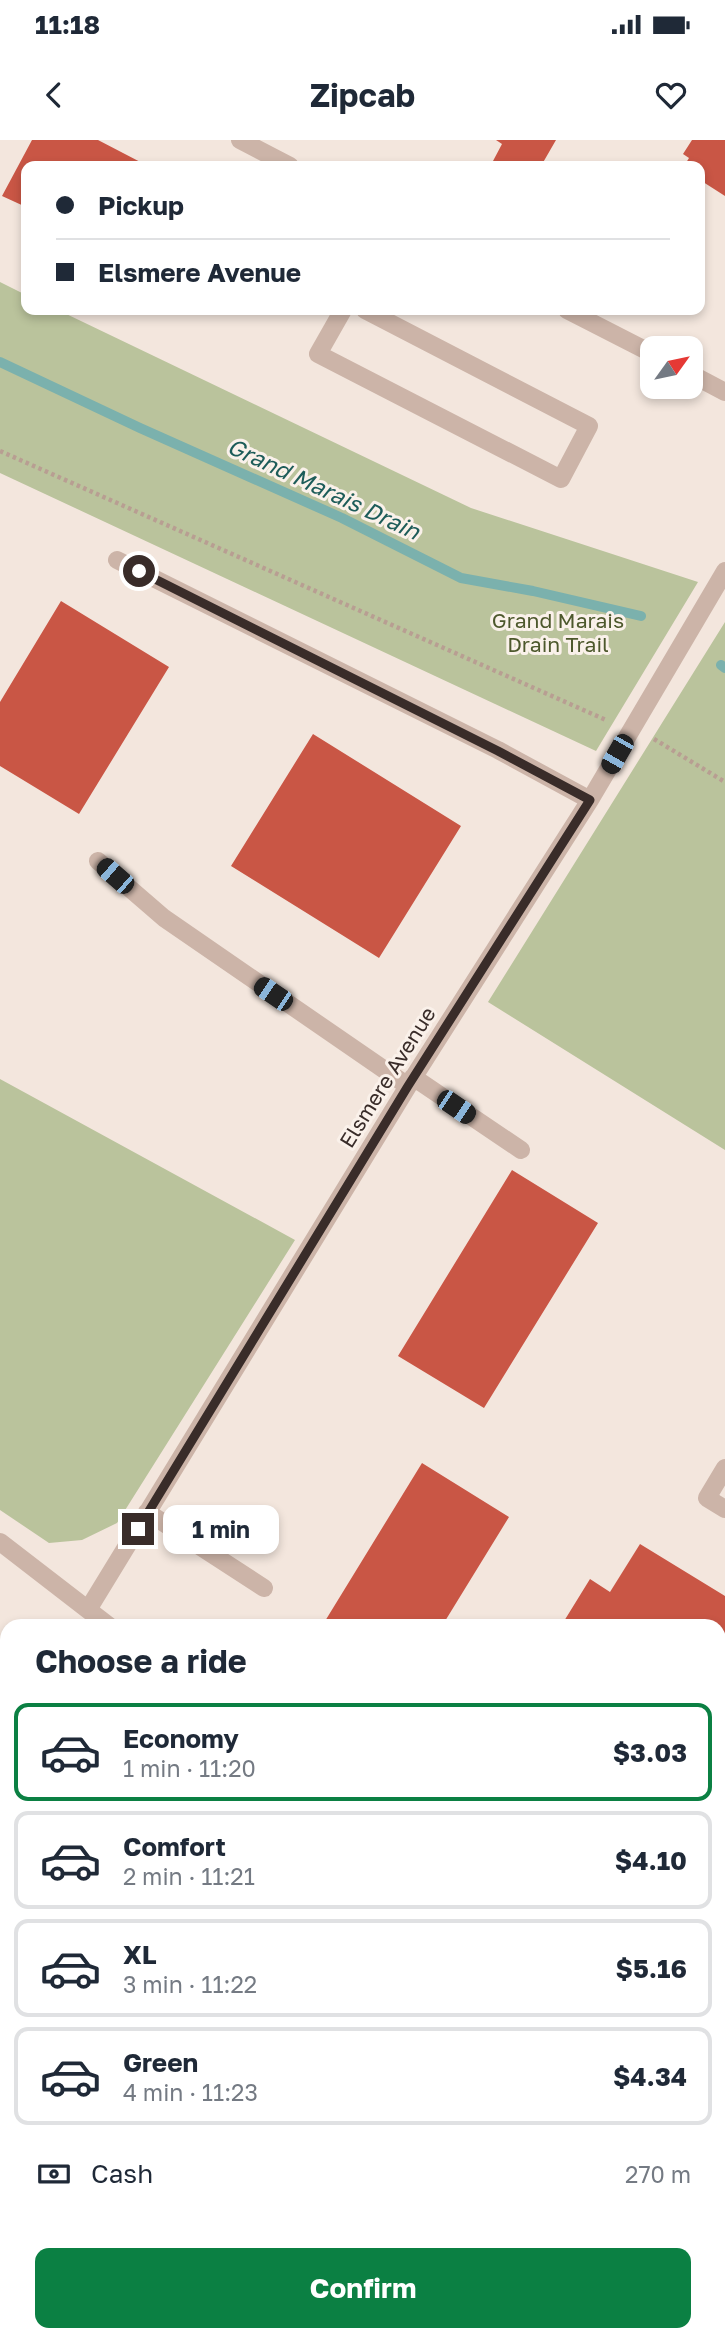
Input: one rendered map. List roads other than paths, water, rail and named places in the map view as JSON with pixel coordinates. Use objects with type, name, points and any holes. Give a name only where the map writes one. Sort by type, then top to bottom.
[{"type":"street","points":[[240,140],[280,161]]},
{"type":"street","points":[[340,315],[318,354],[561,480],[589,426],[375,315]]},
{"type":"street","points":[[577,315],[640,347]]},
{"type":"street","points":[[704,381],[725,392]]},
{"type":"street","points":[[117,560],[485,744],[590,800]]},
{"type":"street","name":"Elsmere Avenue","points":[[89,1608],[410,1082],[590,800],[725,571]]},
{"type":"street","points":[[98,861],[164,918],[410,1082],[521,1150]]},
{"type":"street","points":[[725,1468],[707,1498],[725,1509]]},
{"type":"street","points":[[147,1512],[264,1588]]},
{"type":"street","points":[[0,1542],[101,1619]]},
{"type":"waterway","name":"Grand Marais Drain","points":[[0,362],[342,518],[461,578],[533,591],[641,616]]},
{"type":"waterway","name":"Grand Marais Drain","points":[[721,665],[725,668]]},
{"type":"park label","name":"Grand Marais Drain Trail","points":[[558,632]]}]
